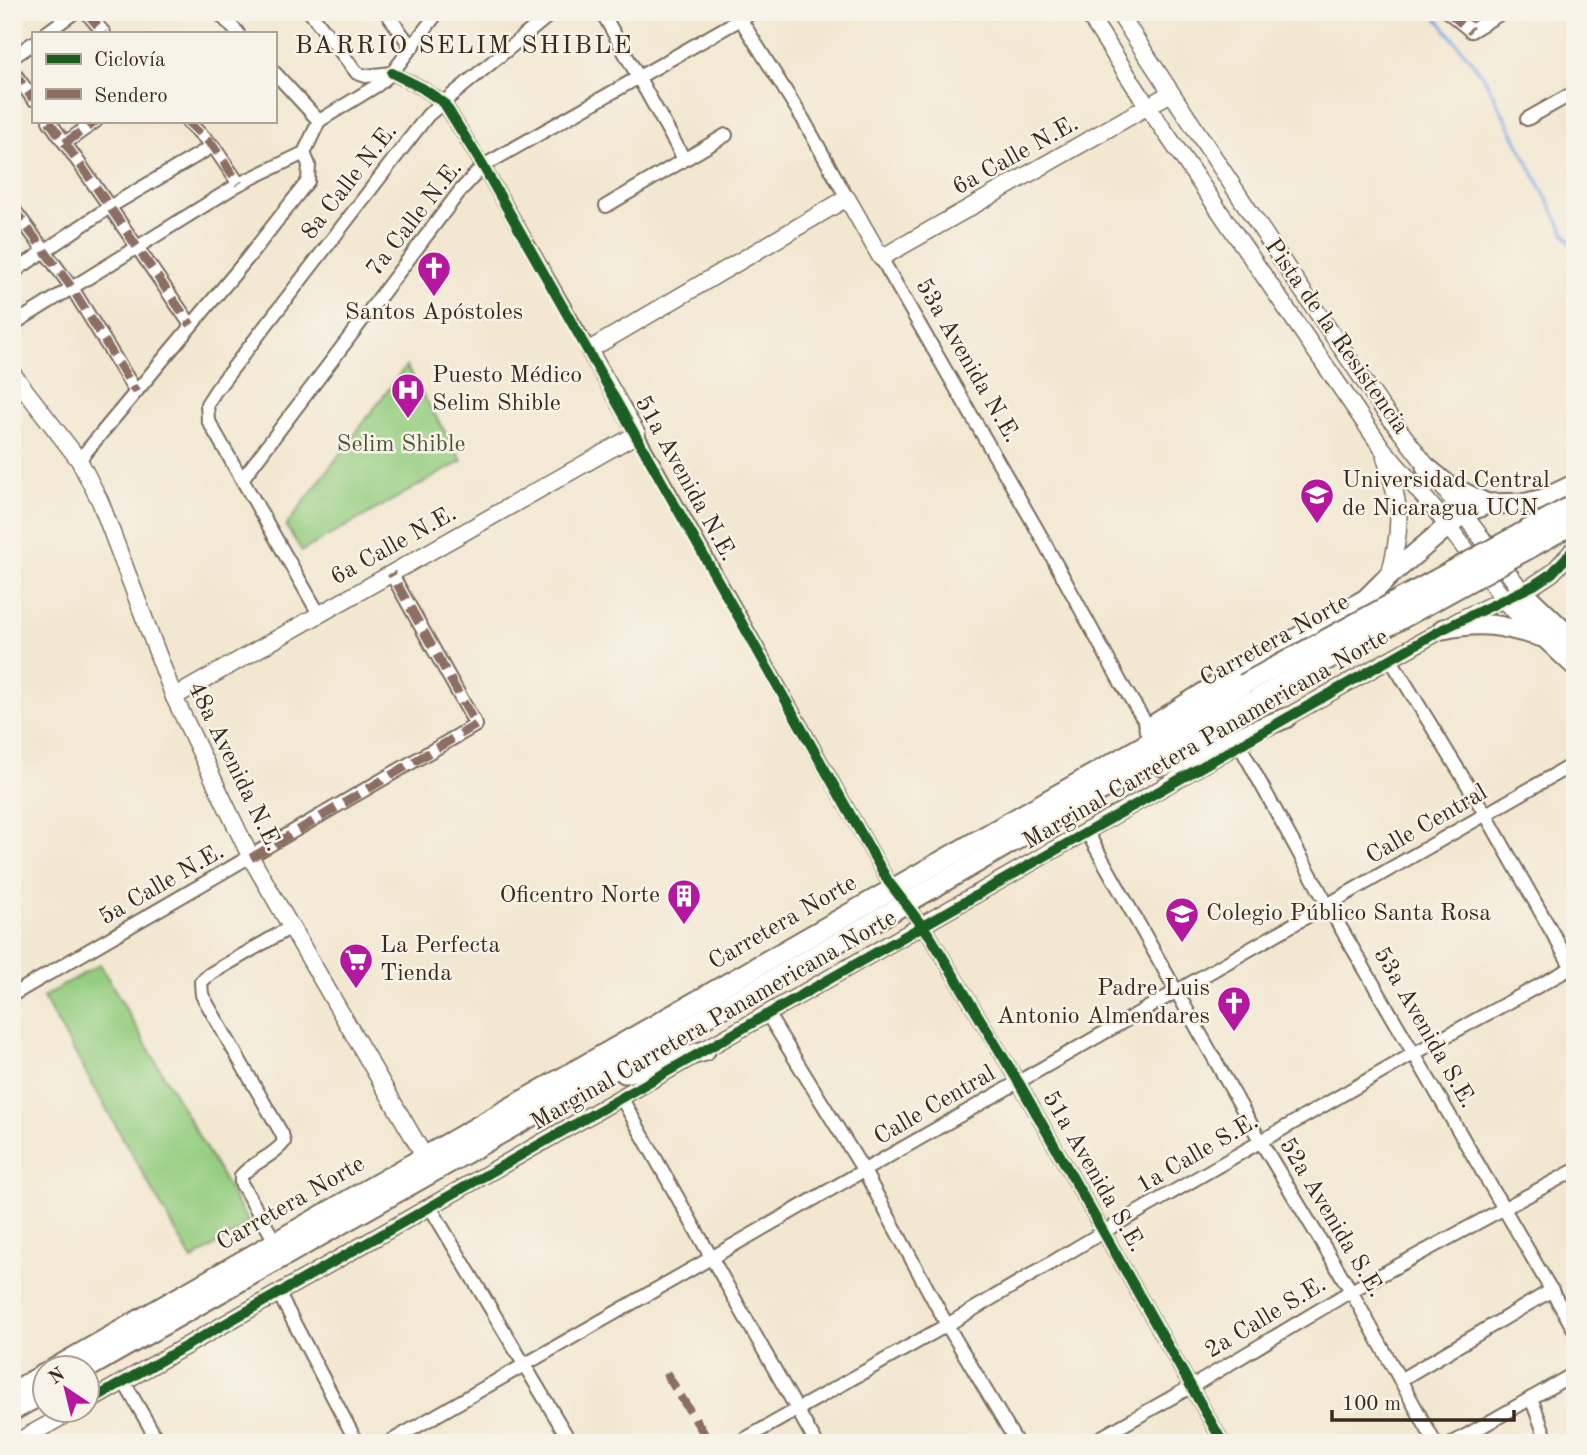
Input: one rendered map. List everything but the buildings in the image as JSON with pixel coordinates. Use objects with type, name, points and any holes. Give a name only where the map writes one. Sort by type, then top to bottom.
[{"type":"main road","points":[[1426,467],[1449,485],[1487,504]]},
{"type":"main road","points":[[1002,826],[1059,784],[1241,670],[1366,599],[1455,519],[1487,504],[1527,503],[1544,499],[1575,484]]},
{"type":"main road","name":"Carretera Norte","points":[[78,1354],[424,1156],[899,896],[1104,790],[1250,692],[1575,504]]},
{"type":"main road","name":"Carretera Norte","points":[[102,1360],[601,1079],[899,896],[1002,826],[1169,731],[1250,692],[1575,523]]},
{"type":"main road","name":"Pista de la Resistencia","points":[[1513,595],[1543,637],[1575,666]]},
{"type":"main road","name":"Pista de la Resistencia","points":[[1513,595],[1575,642]]},
{"type":"main road","points":[[1443,629],[1469,623],[1485,623],[1543,637]]},
{"type":"main road","points":[[1104,790],[1286,718]]},
{"type":"main road","points":[[601,1079],[705,1051]]},
{"type":"main road","points":[[12,1392],[32,1381]]},
{"type":"main road","points":[[12,1411],[32,1400]]},
{"type":"street","points":[[47,32],[75,12]]},
{"type":"street","points":[[86,12],[103,32]]},
{"type":"street","points":[[218,12],[237,32]]},
{"type":"street","points":[[310,12],[357,73],[366,76],[392,73]]},
{"type":"street","points":[[386,12],[412,48]]},
{"type":"street","points":[[12,326],[239,184],[304,153],[319,121],[392,73],[438,12]]},
{"type":"street","name":"8a Calle N.E.","points":[[243,478],[208,420],[207,404],[216,390],[428,115],[553,12]]},
{"type":"street","points":[[603,12],[684,159]]},
{"type":"street","name":"7a Calle N.E.","points":[[243,478],[460,191],[483,166],[753,12]]},
{"type":"street","name":"Pista de la Resistencia","points":[[1087,12],[1382,448],[1455,519]]},
{"type":"street","name":"Pista de la Resistencia","points":[[1118,12],[1346,355],[1426,467],[1455,519],[1513,595]]},
{"type":"street","points":[[1448,12],[1471,31],[1503,12]]},
{"type":"street","name":"53a Avenida N.E.","points":[[741,20],[803,119],[1038,531],[1121,683],[1149,728]]},
{"type":"street","points":[[12,58],[32,44]]},
{"type":"street","points":[[12,70],[32,98]]},
{"type":"street","name":"51a Avenida N.E.","points":[[392,73],[444,103],[589,350],[899,896],[922,926]]},
{"type":"street","points":[[276,74],[319,121]]},
{"type":"street","points":[[1527,119],[1575,92]]},
{"type":"street","name":"6a Calle N.E.","points":[[881,258],[1171,93]]},
{"type":"street","points":[[50,122],[111,206],[135,247],[191,325]]},
{"type":"street","points":[[65,143],[95,122]]},
{"type":"street","points":[[188,122],[213,146],[239,184]]},
{"type":"street","points":[[606,206],[726,135]]},
{"type":"street","points":[[12,273],[111,206],[213,146]]},
{"type":"street","points":[[79,460],[247,259],[308,181],[309,165],[304,153]]},
{"type":"street","points":[[589,350],[848,198]]},
{"type":"street","points":[[12,207],[72,288],[136,392]]},
{"type":"street","name":"48a Avenida N.E.","points":[[12,373],[79,460],[108,517],[174,697],[251,858],[434,1173]]},
{"type":"street","name":"6a Calle N.E.","points":[[174,697],[636,435]]},
{"type":"street","points":[[1382,448],[1396,491],[1400,526],[1389,576]]},
{"type":"street","points":[[243,478],[319,614]]},
{"type":"street","name":"Marginal Carretera Panamericana Norte","points":[[102,1394],[1239,744],[1443,629],[1543,580],[1575,548]]},
{"type":"street","name":"5a Calle N.E.","points":[[12,995],[477,725],[391,573]]},
{"type":"street","points":[[1391,660],[1486,815],[1574,969]]},
{"type":"street","name":"53a Avenida S.E.","points":[[1239,744],[1328,906],[1575,1331]]},
{"type":"street","name":"Calle Central","points":[[388,1443],[1575,763]]},
{"type":"street","name":"52a Avenida S.E.","points":[[1087,832],[1261,1142],[1351,1292],[1434,1443]]},
{"type":"street","name":"51a Avenida S.E.","points":[[922,926],[1018,1083],[1223,1443]]},
{"type":"street","points":[[275,1241],[241,1183],[241,1175],[279,1149],[284,1142],[282,1134],[202,995],[201,982],[210,974],[291,927]]},
{"type":"street","name":"1a Calle S.E.","points":[[738,1443],[1415,1053],[1574,969]]},
{"type":"street","points":[[768,1015],[864,1171],[947,1325],[1017,1443]]},
{"type":"street","points":[[622,1098],[816,1443]]},
{"type":"street","name":"2a Calle S.E.","points":[[1091,1443],[1351,1292],[1575,1170]]},
{"type":"street","points":[[430,1207],[571,1443]]},
{"type":"street","points":[[1400,1380],[1552,1290]]},
{"type":"street","points":[[279,1294],[358,1443]]},
{"type":"street","points":[[1453,1443],[1575,1373]]},
{"type":"street","points":[[124,1382],[159,1443]]},
{"type":"street","points":[[1531,1398],[1548,1443]]},
{"type":"street","points":[[15,1443],[48,1424]]},
{"type":"green space","name":"Selim Shible","points":[[406,366],[462,461],[302,551],[286,526]]},
{"type":"green space","points":[[100,964],[249,1224],[192,1260],[43,997]]},
{"type":"waterway","points":[[1432,12],[1484,77],[1575,249]]},
{"type":"marked path","points":[[86,12],[103,32]]},
{"type":"marked path","points":[[1448,12],[1471,31]]},
{"type":"marked path","points":[[12,70],[32,98]]},
{"type":"marked path","points":[[50,122],[191,325]]},
{"type":"marked path","points":[[65,143],[95,122]]},
{"type":"marked path","points":[[188,122],[213,146],[239,184]]},
{"type":"marked path","points":[[12,207],[72,288],[136,392]]},
{"type":"marked path","points":[[251,858],[476,725],[391,573]]},
{"type":"marked path","points":[[666,1373],[710,1443]]},
{"type":"cycle path","points":[[392,73],[444,103],[483,166],[888,881],[930,936],[1019,1083],[1223,1443]]},
{"type":"cycle path","points":[[102,1394],[1443,629],[1534,585],[1552,573],[1575,548]]},
{"type":"place","name":"Santos Apóstoles","points":[[434,298]]},
{"type":"place","name":"Puesto Médico Selim Shible","points":[[408,420]]},
{"type":"place","name":"Universidad Central de Nicaragua UCN","points":[[1317,525]]},
{"type":"place","name":"Oficentro Norte","points":[[684,926]]},
{"type":"place","name":"Colegio Público Santa Rosa","points":[[1182,944]]},
{"type":"place","name":"La Perfecta Tienda","points":[[356,990]]},
{"type":"place","name":"Padre Luis Antonio Almendares","points":[[1234,1033]]},
{"type":"district","name":"BARRIO SELIM SHIBLE","points":[[464,46]]}]
